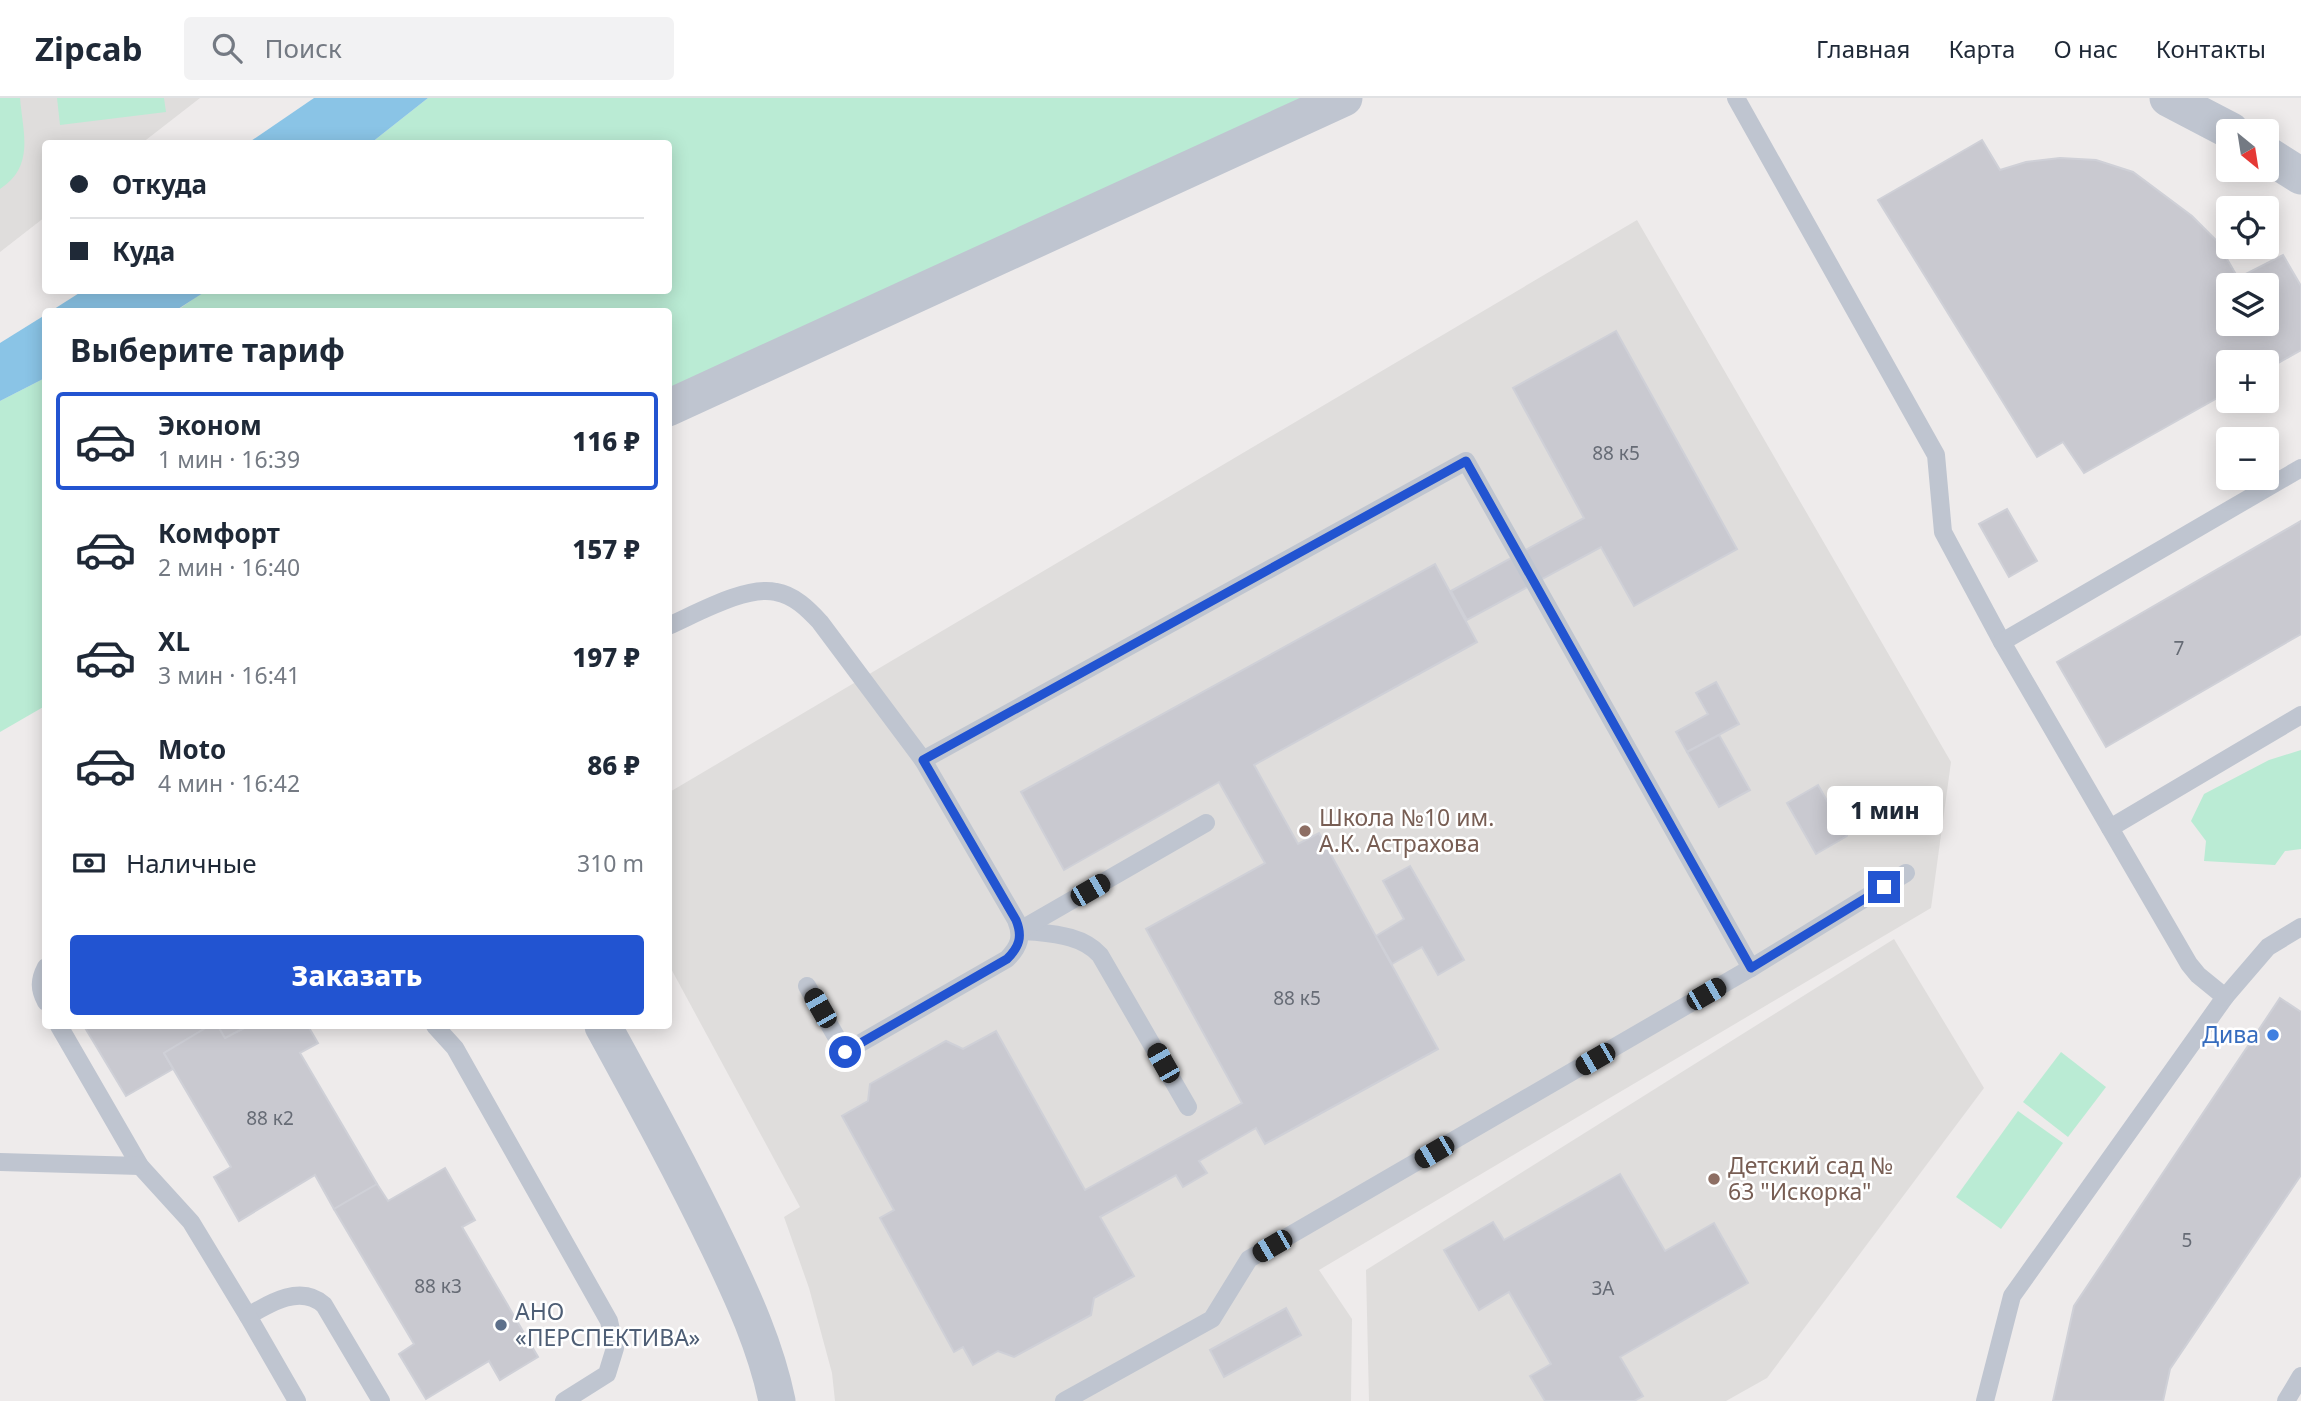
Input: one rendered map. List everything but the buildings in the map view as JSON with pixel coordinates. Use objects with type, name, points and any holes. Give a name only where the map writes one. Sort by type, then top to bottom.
[{"type":"street","points":[[672,406],[1344,98]]},
{"type":"street","points":[[2168,98],[2216,123]]},
{"type":"street","points":[[2279,162],[2301,176]]},
{"type":"street","points":[[605,1029],[695,1197],[738,1289],[765,1353],[777,1401]]},
{"type":"lane","points":[[1736,98],[1936,455],[1943,532],[2002,642],[2189,964],[2225,997]]},
{"type":"lane","points":[[923,760],[1466,461],[1751,968]]},
{"type":"lane","points":[[2002,642],[2301,468]]},
{"type":"lane","points":[[672,624],[758,591],[775,591],[791,597],[820,622],[923,760],[1020,930],[1020,942],[1007,959],[845,1052],[807,986]]},
{"type":"lane","points":[[2110,828],[2301,715]]},
{"type":"lane","points":[[1020,930],[1206,822]]},
{"type":"lane","points":[[1064,1401],[1212,1319],[1249,1259],[1751,968],[1906,873]]},
{"type":"lane","points":[[1985,1401],[2012,1296],[2225,997],[2268,947],[2301,927]]},
{"type":"lane","points":[[1020,930],[1079,939],[1100,955],[1188,1107]]},
{"type":"lane","points":[[42,976],[42,993]]},
{"type":"lane","points":[[61,1029],[140,1166],[191,1222],[297,1401]]},
{"type":"lane","points":[[438,1029],[455,1048],[609,1321],[614,1335],[615,1348],[607,1374],[565,1401]]},
{"type":"lane","points":[[0,1162],[140,1166]]},
{"type":"lane","points":[[248,1316],[290,1296],[316,1298],[324,1305],[381,1401]]},
{"type":"lane","points":[[2286,1401],[2301,1376]]},
{"type":"shaded area","points":[[0,98],[200,98],[146,140],[42,140],[42,219],[0,252]]},
{"type":"shaded area","name":"Школа №10 им. А.К. Астрахова","points":[[1637,220],[1951,762],[1931,908],[1319,1270],[1352,1319],[1351,1401],[835,1401],[832,1373],[809,1288],[784,1217],[800,1207],[672,971],[672,791]]},
{"type":"shaded area","name":"Детский сад № 63 \"Искорка\"","points":[[1894,939],[1984,1088],[1767,1378],[1726,1401],[1369,1401],[1366,1270]]},
{"type":"green space","points":[[0,98],[20,98],[24,148],[18,170],[0,189]]},
{"type":"green space","points":[[57,98],[164,98],[166,112],[60,125]]},
{"type":"green space","points":[[428,98],[1301,98],[672,389],[672,308],[181,308],[200,294],[672,294],[672,140],[375,140]]},
{"type":"green space","points":[[42,380],[42,708],[0,732],[0,401]]},
{"type":"green space","points":[[2301,750],[2301,849],[2285,851],[2275,865],[2204,861],[2206,841],[2191,821],[2204,794],[2269,760]]},
{"type":"green space","points":[[2061,1052],[2106,1087],[2068,1137],[2023,1102]]},
{"type":"green space","points":[[2018,1111],[2063,1143],[2001,1229],[1956,1197]]},
{"type":"water","points":[[314,98],[428,98],[375,140],[252,140]]},
{"type":"water","points":[[78,294],[201,294],[180,308],[56,308]]},
{"type":"water","points":[[42,317],[42,380],[0,401],[0,343]]},
{"type":"place","name":"Школа №10 им. А.К. Астрахова","points":[[1305,831]]},
{"type":"place","name":"Дива","points":[[2273,1035]]},
{"type":"place","name":"Детский сад № 63 \"Искорка\"","points":[[1714,1179]]},
{"type":"place","name":"АНО «ПЕРСПЕКТИВА»","points":[[501,1325]]},
{"type":"route","points":[[845,1052],[1007,959],[1020,942],[1020,930],[1016,920],[923,760],[1466,461],[1751,968],[1884,887]]}]
